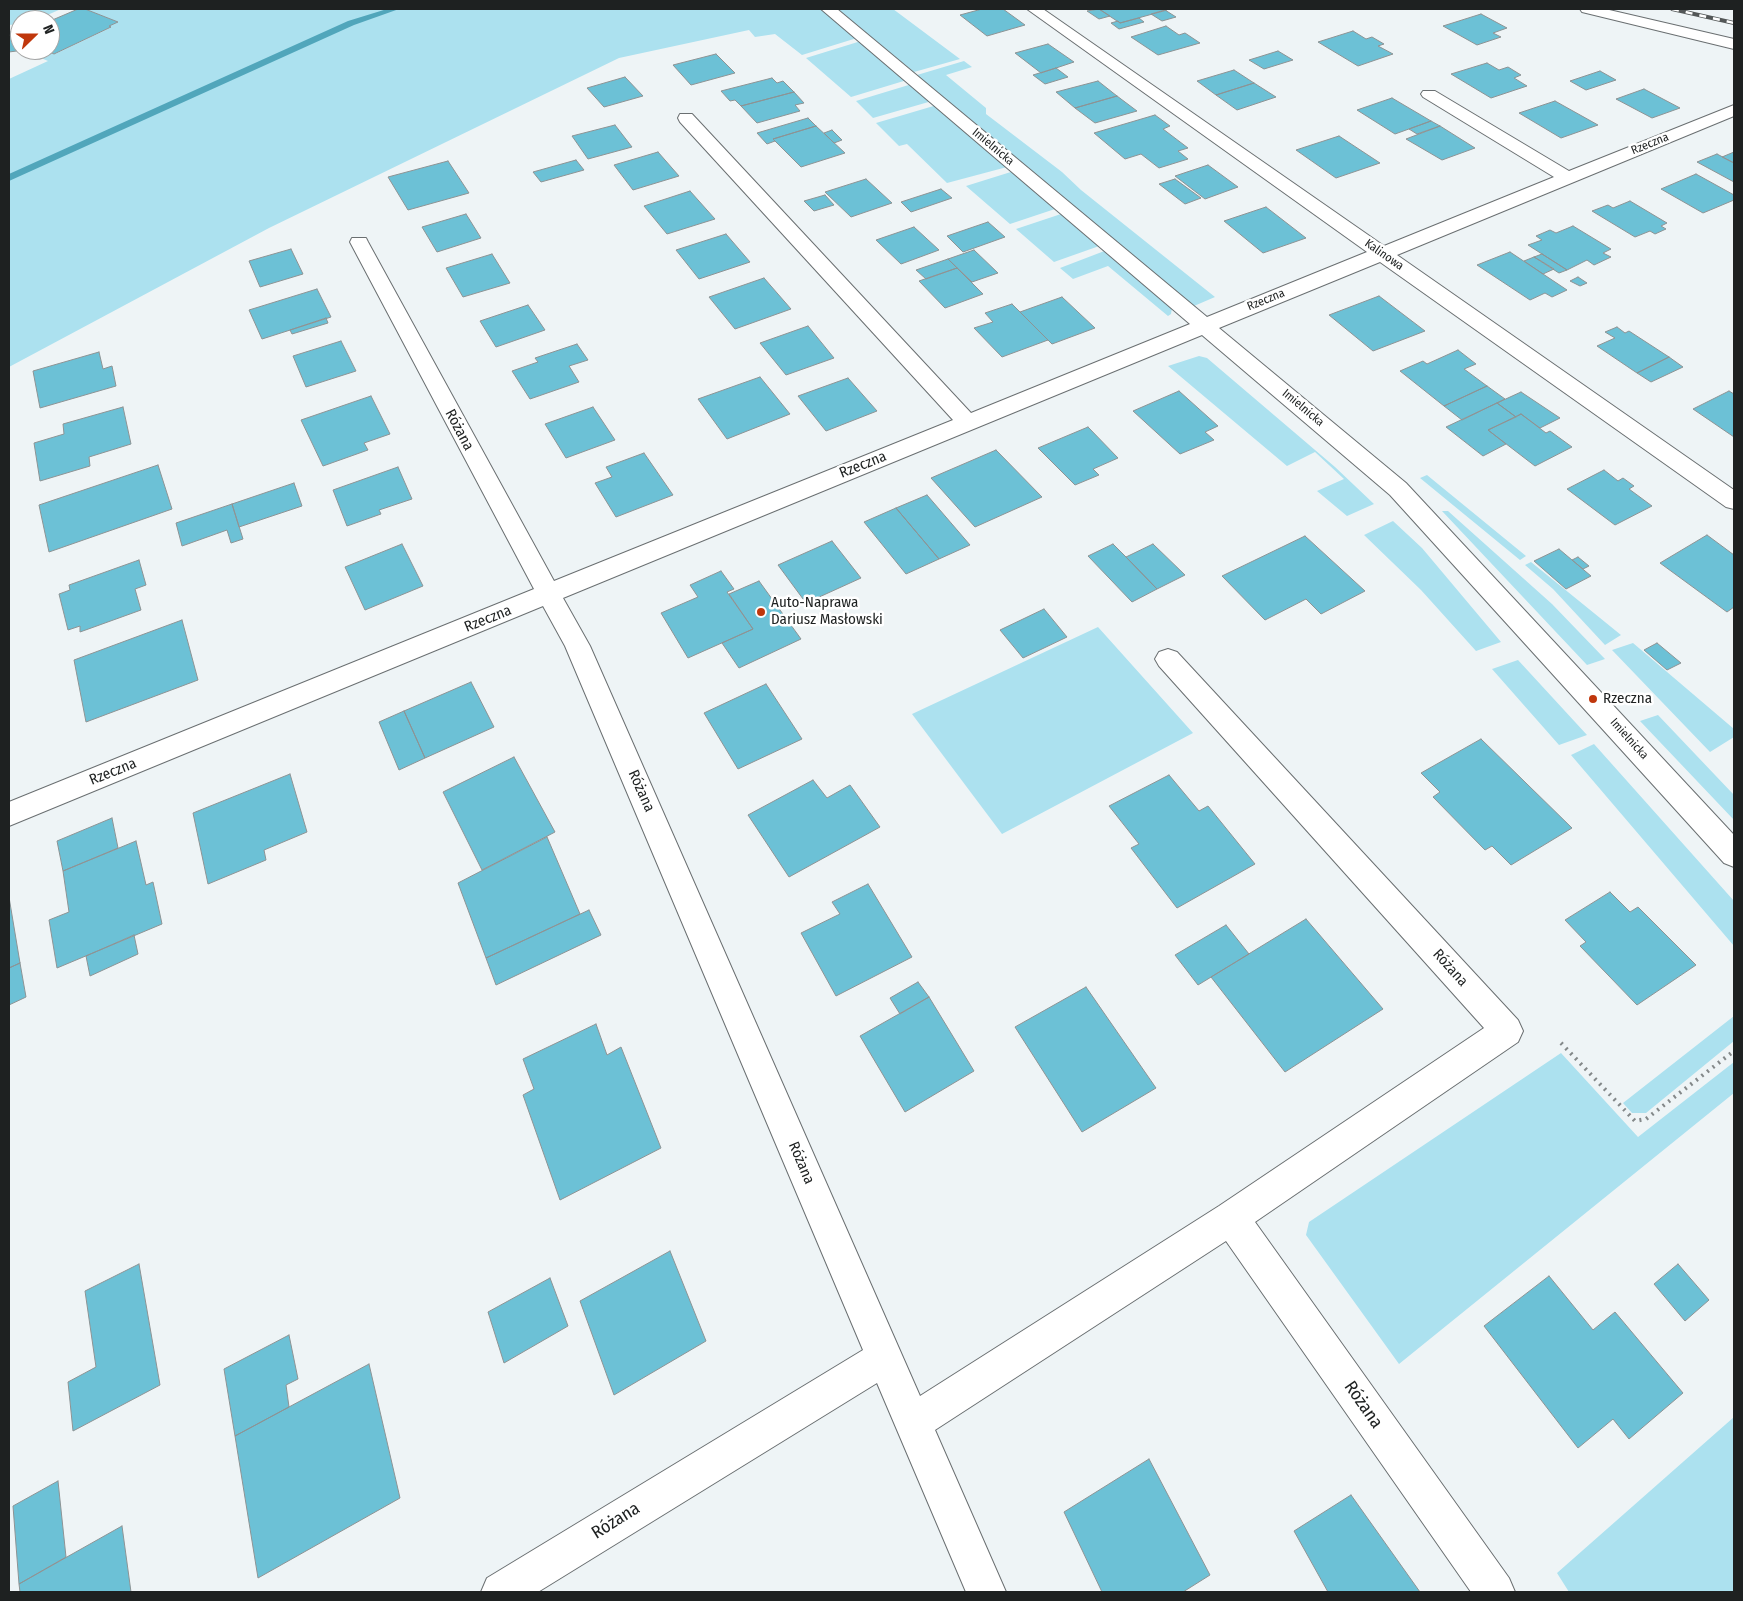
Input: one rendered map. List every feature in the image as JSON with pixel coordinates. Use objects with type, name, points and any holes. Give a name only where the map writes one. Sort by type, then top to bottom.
[{"type":"street","name":"Imielnicka","points":[[828,9],[1206,325],[1398,489],[1734,854]]},
{"type":"street","name":"Kalinowa","points":[[1034,9],[1734,502]]},
{"type":"street","points":[[1587,9],[1734,44]]},
{"type":"street","points":[[1429,94],[1566,177]]},
{"type":"street","name":"Rzeczna","points":[[9,814],[1734,110]]},
{"type":"street","points":[[686,118],[967,422]]},
{"type":"street","name":"Różana","points":[[359,242],[585,664],[986,1592]]},
{"type":"street","name":"Różana","points":[[913,1422],[1231,1218],[1507,1031],[1168,659]]},
{"type":"street","name":"Różana","points":[[1231,1218],[1495,1592]]},
{"type":"street","name":"Różana","points":[[501,1592],[793,1412],[885,1358]]},
{"type":"path","points":[[1562,1043],[1635,1122],[1646,1120],[1734,1051]]},
{"type":"shaded area","points":[[9,9],[61,9],[10,10],[9,25]]},
{"type":"shaded area","points":[[85,9],[820,9],[857,38],[802,55],[775,34],[755,37],[749,30],[619,58],[269,228],[9,367],[9,79],[48,61],[46,60],[60,60],[60,52],[110,28],[109,26],[118,22]]},
{"type":"shaded area","points":[[837,9],[893,9],[960,59],[914,72]]},
{"type":"shaded area","points":[[861,41],[907,80],[851,97],[806,58]]},
{"type":"shaded area","points":[[964,61],[972,67],[946,75],[986,108],[986,114],[1062,172],[1081,190],[1215,297],[1194,306],[917,75]]},
{"type":"shaded area","points":[[912,84],[932,101],[873,118],[856,101]]},
{"type":"shaded area","points":[[937,105],[1007,167],[947,183],[907,144],[899,146],[876,123]]},
{"type":"shaded area","points":[[1014,171],[1058,208],[1010,224],[966,186]]},
{"type":"shaded area","points":[[1064,213],[1102,245],[1054,262],[1016,229]]},
{"type":"shaded area","points":[[1107,250],[1172,308],[1171,314],[1168,316],[1108,266],[1073,279],[1060,268]]},
{"type":"shaded area","points":[[1199,356],[1207,358],[1335,467],[1374,504],[1347,516],[1317,491],[1344,479],[1315,452],[1287,466],[1168,366]]},
{"type":"shaded area","points":[[1427,475],[1526,556],[1520,560],[1420,478]]},
{"type":"shaded area","points":[[1442,511],[1448,511],[1552,604],[1605,659],[1587,665]]},
{"type":"shaded area","points":[[1393,521],[1422,548],[1501,642],[1476,651],[1421,590],[1364,535]]},
{"type":"shaded area","points":[[1531,562],[1621,635],[1605,645],[1553,589],[1525,565]]},
{"type":"shaded area","points":[[1098,627],[1193,733],[1002,834],[912,714]]},
{"type":"shaded area","points":[[1633,643],[1734,729],[1734,737],[1710,752],[1612,650]]},
{"type":"shaded area","points":[[1518,660],[1587,735],[1559,745],[1492,669]]},
{"type":"shaded area","points":[[1658,715],[1734,795],[1734,820],[1640,721]]},
{"type":"shaded area","points":[[1594,744],[1734,901],[1734,946],[1571,755]]},
{"type":"shaded area","points":[[1734,1016],[1734,1041],[1646,1113],[1632,1113],[1623,1103]]},
{"type":"shaded area","points":[[1561,1053],[1638,1137],[1734,1062],[1734,1093],[1399,1364],[1306,1235],[1309,1222]]},
{"type":"shaded area","points":[[1734,1417],[1734,1592],[1569,1592],[1557,1573]]},
{"type":"building","points":[[78,9],[85,9],[118,22],[109,26],[111,27],[60,51],[60,17]]},
{"type":"building","points":[[982,9],[1003,9],[1025,25],[987,36],[960,15]]},
{"type":"building","points":[[1099,9],[1166,9],[1167,10],[1120,23]]},
{"type":"building","points":[[1099,9],[1110,16],[1099,19],[1087,11]]},
{"type":"building","points":[[1165,10],[1176,17],[1162,21],[1151,14]]},
{"type":"building","points":[[1481,14],[1507,28],[1493,33],[1501,37],[1477,45],[1443,26]]},
{"type":"building","points":[[1139,18],[1144,22],[1119,29],[1111,23],[1118,21],[1120,23]]},
{"type":"building","points":[[1166,26],[1179,35],[1185,33],[1200,43],[1158,55],[1131,37]]},
{"type":"building","points":[[1353,31],[1366,39],[1372,37],[1384,44],[1378,46],[1393,54],[1358,66],[1318,42]]},
{"type":"building","points":[[9,32],[10,32],[9,52]]},
{"type":"building","points":[[1048,44],[1074,62],[1041,73],[1015,53]]},
{"type":"building","points":[[1278,51],[1293,60],[1264,69],[1249,60]]},
{"type":"building","points":[[716,54],[735,73],[691,85],[673,65]]},
{"type":"building","points":[[1487,63],[1499,70],[1508,67],[1521,75],[1514,78],[1527,86],[1491,98],[1451,74]]},
{"type":"building","points":[[1056,68],[1068,77],[1045,84],[1033,75]]},
{"type":"building","points":[[1234,70],[1254,83],[1216,95],[1197,81]]},
{"type":"building","points":[[1600,71],[1616,80],[1586,90],[1570,81]]},
{"type":"building","points":[[625,77],[643,96],[604,107],[587,88]]},
{"type":"building","points":[[772,78],[777,83],[783,81],[794,92],[741,106],[735,100],[730,101],[721,91]]},
{"type":"building","points":[[1098,81],[1117,96],[1075,108],[1056,92]]},
{"type":"building","points":[[1254,83],[1276,97],[1237,110],[1216,95]]},
{"type":"building","points":[[1644,89],[1680,108],[1652,118],[1616,99]]},
{"type":"building","points":[[794,92],[804,103],[795,105],[800,111],[757,123],[741,106]]},
{"type":"building","points":[[1117,96],[1137,111],[1095,123],[1075,108]]},
{"type":"building","points":[[1392,98],[1431,121],[1395,134],[1357,110]]},
{"type":"building","points":[[1555,101],[1598,125],[1561,138],[1519,113]]},
{"type":"building","points":[[1155,115],[1170,126],[1163,129],[1188,148],[1178,151],[1188,159],[1159,168],[1141,154],[1125,159],[1094,133]]},
{"type":"building","points":[[808,118],[816,126],[773,139],[775,141],[767,144],[757,133]]},
{"type":"building","points":[[1431,121],[1440,126],[1417,134],[1409,129]]},
{"type":"building","points":[[615,125],[632,147],[588,159],[572,136]]},
{"type":"building","points":[[816,126],[845,153],[801,167],[773,139]]},
{"type":"building","points":[[1440,126],[1475,148],[1442,160],[1406,139]]},
{"type":"building","points":[[832,130],[842,140],[834,143],[824,133]]},
{"type":"building","points":[[1339,136],[1380,163],[1336,178],[1296,150]]},
{"type":"building","points":[[658,152],[679,176],[633,190],[614,165]]},
{"type":"building","points":[[1734,152],[1734,163],[1722,157]]},
{"type":"building","points":[[1717,154],[1734,163],[1734,182],[1697,162]]},
{"type":"building","points":[[576,160],[584,170],[541,182],[533,172]]},
{"type":"building","points":[[448,161],[469,193],[408,210],[388,177]]},
{"type":"building","points":[[1208,165],[1238,187],[1205,199],[1175,176]]},
{"type":"building","points":[[1696,174],[1734,195],[1734,200],[1703,213],[1661,189]]},
{"type":"building","points":[[866,179],[892,203],[851,217],[825,192]]},
{"type":"building","points":[[1175,179],[1201,198],[1185,204],[1159,184]]},
{"type":"building","points":[[941,189],[952,198],[911,212],[901,202]]},
{"type":"building","points":[[690,191],[715,219],[667,234],[644,206]]},
{"type":"building","points":[[825,195],[834,205],[814,211],[804,201]]},
{"type":"building","points":[[1630,201],[1667,223],[1661,226],[1666,229],[1655,234],[1650,231],[1635,237],[1592,211],[1608,205],[1613,208]]},
{"type":"building","points":[[1266,207],[1306,238],[1263,253],[1224,221]]},
{"type":"building","points":[[466,214],[481,238],[437,252],[422,227]]},
{"type":"building","points":[[988,222],[1005,237],[963,252],[947,236]]},
{"type":"building","points":[[1573,226],[1611,249],[1603,253],[1611,257],[1594,265],[1587,260],[1567,270],[1528,245],[1542,240],[1536,236],[1550,230],[1556,233]]},
{"type":"building","points":[[914,227],[939,250],[901,264],[876,240]]},
{"type":"building","points":[[726,234],[750,262],[699,279],[676,250]]},
{"type":"building","points":[[291,249],[303,274],[260,287],[249,261]]},
{"type":"building","points":[[974,250],[998,273],[972,282],[948,259]]},
{"type":"building","points":[[1510,252],[1567,290],[1552,297],[1545,293],[1530,300],[1477,265]]},
{"type":"building","points":[[492,254],[510,283],[463,297],[446,268]]},
{"type":"building","points":[[1542,254],[1567,270],[1559,273],[1534,257]]},
{"type":"building","points":[[1534,257],[1554,269],[1543,274],[1524,261]]},
{"type":"building","points":[[948,259],[957,268],[926,279],[916,270]]},
{"type":"building","points":[[957,268],[983,294],[945,308],[919,281]]},
{"type":"building","points":[[1578,277],[1587,283],[1580,286],[1570,281]]},
{"type":"building","points":[[764,278],[791,309],[735,329],[709,297]]},
{"type":"building","points":[[317,289],[331,317],[262,339],[249,310]]},
{"type":"building","points":[[1379,296],[1425,331],[1373,351],[1329,315]]},
{"type":"building","points":[[1062,297],[1095,328],[1052,344],[1020,312]]},
{"type":"building","points":[[1012,304],[1048,340],[1002,357],[974,328],[993,322],[985,313]]},
{"type":"building","points":[[528,305],[545,330],[496,347],[480,321]]},
{"type":"building","points":[[326,318],[328,323],[292,334],[290,330]]},
{"type":"building","points":[[808,326],[834,358],[786,375],[760,343]]},
{"type":"building","points":[[1617,327],[1625,333],[1629,331],[1669,357],[1637,373],[1597,346],[1615,338],[1605,332]]},
{"type":"building","points":[[341,341],[356,371],[306,387],[293,356]]},
{"type":"building","points":[[577,344],[588,360],[569,366],[579,382],[530,399],[512,371],[538,362],[535,358]]},
{"type":"building","points":[[1458,350],[1476,364],[1464,369],[1487,386],[1444,406],[1400,371],[1423,361],[1427,364]]},
{"type":"building","points":[[99,352],[103,369],[112,366],[116,386],[40,408],[33,371]]},
{"type":"building","points":[[1669,357],[1683,367],[1651,382],[1637,373]]},
{"type":"building","points":[[760,377],[790,414],[727,439],[698,399]]},
{"type":"building","points":[[848,378],[877,411],[826,431],[798,396]]},
{"type":"building","points":[[1487,386],[1505,399],[1462,420],[1444,406]]},
{"type":"building","points":[[1179,391],[1218,426],[1205,432],[1214,440],[1180,454],[1133,411]]},
{"type":"building","points":[[1729,391],[1734,394],[1734,437],[1693,409]]},
{"type":"building","points":[[1521,392],[1560,418],[1540,428],[1521,414],[1516,417],[1497,403]]},
{"type":"building","points":[[371,396],[390,434],[364,443],[368,450],[323,466],[301,420]]},
{"type":"building","points":[[1497,403],[1516,417],[1488,430],[1506,444],[1483,456],[1446,427]]},
{"type":"building","points":[[123,407],[131,444],[89,457],[90,466],[40,481],[34,443],[64,434],[63,424]]},
{"type":"building","points":[[593,407],[615,440],[566,458],[545,424]]},
{"type":"building","points":[[1521,414],[1546,433],[1550,431],[1572,447],[1535,466],[1488,430]]},
{"type":"building","points":[[1088,427],[1118,458],[1093,469],[1099,475],[1075,485],[1038,448]]},
{"type":"building","points":[[996,450],[1042,497],[975,527],[931,478]]},
{"type":"building","points":[[644,453],[673,495],[616,517],[595,483],[612,477],[606,467]]},
{"type":"building","points":[[158,465],[172,509],[49,552],[39,505]]},
{"type":"building","points":[[398,467],[412,499],[379,510],[381,514],[347,526],[333,490]]},
{"type":"building","points":[[1604,470],[1618,481],[1623,478],[1634,486],[1629,489],[1652,506],[1615,525],[1567,489]]},
{"type":"building","points":[[294,483],[302,506],[239,527],[232,504]]},
{"type":"building","points":[[927,495],[970,545],[939,559],[896,508]]},
{"type":"building","points":[[232,504],[243,539],[231,543],[227,530],[182,546],[176,523]]},
{"type":"building","points":[[896,508],[939,559],[906,574],[864,522]]},
{"type":"building","points":[[1707,535],[1734,555],[1734,607],[1727,612],[1660,563]]},
{"type":"building","points":[[1305,536],[1365,591],[1321,614],[1306,599],[1265,620],[1222,576]]},
{"type":"building","points":[[832,541],[861,578],[806,603],[778,565]]},
{"type":"building","points":[[402,544],[423,586],[365,610],[345,567]]},
{"type":"building","points":[[1113,544],[1157,589],[1132,602],[1088,556]]},
{"type":"building","points":[[1153,544],[1185,575],[1157,589],[1126,557]]},
{"type":"building","points":[[1559,549],[1591,576],[1566,589],[1534,561]]},
{"type":"building","points":[[1578,557],[1589,566],[1583,569],[1572,560]]},
{"type":"building","points":[[139,560],[146,585],[135,589],[141,610],[80,632],[80,626],[68,630],[59,594],[70,590],[69,585]]},
{"type":"building","points":[[721,571],[734,589],[727,592],[753,629],[688,658],[661,613],[698,597],[690,585]]},
{"type":"building","name":"Auto-Naprawa Dariusz Masłowski","points":[[759,581],[801,639],[739,668],[722,643],[753,629],[729,594]]},
{"type":"building","points":[[1044,609],[1067,637],[1023,658],[1000,630]]},
{"type":"building","points":[[182,620],[198,680],[86,722],[74,660]]},
{"type":"building","points":[[1657,643],[1681,663],[1667,670],[1644,650]]},
{"type":"building","points":[[471,682],[494,727],[425,758],[404,711]]},
{"type":"building","points":[[766,684],[802,739],[738,769],[704,713]]},
{"type":"building","points":[[404,711],[425,758],[399,770],[379,722]]},
{"type":"building","points":[[1481,739],[1572,828],[1511,865],[1492,846],[1485,850],[1433,797],[1440,792],[1421,773]]},
{"type":"building","points":[[514,757],[555,832],[482,870],[443,792]]},
{"type":"building","points":[[290,774],[307,832],[264,850],[266,860],[208,884],[193,813]]},
{"type":"building","points":[[1169,775],[1199,811],[1208,806],[1255,864],[1177,908],[1131,848],[1139,844],[1109,806]]},
{"type":"building","points":[[813,780],[827,798],[850,785],[880,827],[789,877],[748,815]]},
{"type":"building","points":[[112,818],[118,848],[63,871],[57,841]]},
{"type":"building","points":[[547,837],[580,914],[486,958],[458,883]]},
{"type":"building","points":[[136,841],[146,885],[153,882],[162,924],[57,968],[49,920],[69,912],[63,871]]},
{"type":"building","points":[[868,884],[912,957],[836,996],[801,933],[840,914],[832,902]]},
{"type":"building","points":[[1610,892],[1630,912],[1638,907],[1696,965],[1637,1005],[1580,946],[1586,942],[1565,920]]},
{"type":"building","points":[[9,897],[20,963],[9,968]]},
{"type":"building","points":[[589,910],[601,935],[496,985],[486,958]]},
{"type":"building","points":[[1306,919],[1383,1009],[1285,1072],[1211,977]]},
{"type":"building","points":[[1226,925],[1249,954],[1198,985],[1175,955]]},
{"type":"building","points":[[134,935],[138,954],[90,976],[86,956]]},
{"type":"building","points":[[20,963],[26,997],[9,1005],[9,968]]},
{"type":"building","points":[[918,982],[929,997],[900,1014],[890,998]]},
{"type":"building","points":[[1086,987],[1156,1088],[1082,1132],[1015,1027]]},
{"type":"building","points":[[929,997],[974,1071],[905,1112],[860,1036]]},
{"type":"building","points":[[596,1024],[607,1055],[621,1047],[661,1148],[560,1200],[523,1095],[534,1089],[523,1059]]},
{"type":"building","points":[[670,1251],[706,1341],[614,1395],[580,1301]]},
{"type":"building","points":[[139,1264],[160,1385],[73,1431],[68,1382],[96,1367],[85,1291]]},
{"type":"building","points":[[1678,1264],[1709,1300],[1685,1321],[1654,1284]]},
{"type":"building","points":[[1549,1276],[1593,1330],[1615,1312],[1683,1393],[1629,1439],[1613,1419],[1578,1448],[1484,1326]]},
{"type":"building","points":[[550,1278],[568,1326],[504,1363],[488,1312]]},
{"type":"building","points":[[289,1335],[298,1379],[286,1385],[289,1407],[235,1436],[224,1369]]},
{"type":"building","points":[[369,1364],[400,1498],[258,1578],[235,1436]]},
{"type":"building","points":[[1149,1459],[1210,1575],[1183,1592],[1102,1592],[1064,1512]]},
{"type":"building","points":[[58,1481],[66,1557],[19,1584],[13,1506]]},
{"type":"building","points":[[1351,1495],[1420,1592],[1328,1592],[1294,1531]]},
{"type":"building","points":[[122,1526],[131,1592],[20,1592],[19,1584]]},
{"type":"waterway","points":[[9,178],[351,23],[395,9]]},
{"type":"railway","points":[[1672,9],[1734,23]]},
{"type":"place","name":"Auto-Naprawa Dariusz Masłowski","points":[[761,612]]},
{"type":"place","name":"Rzeczna","points":[[1593,699]]}]
